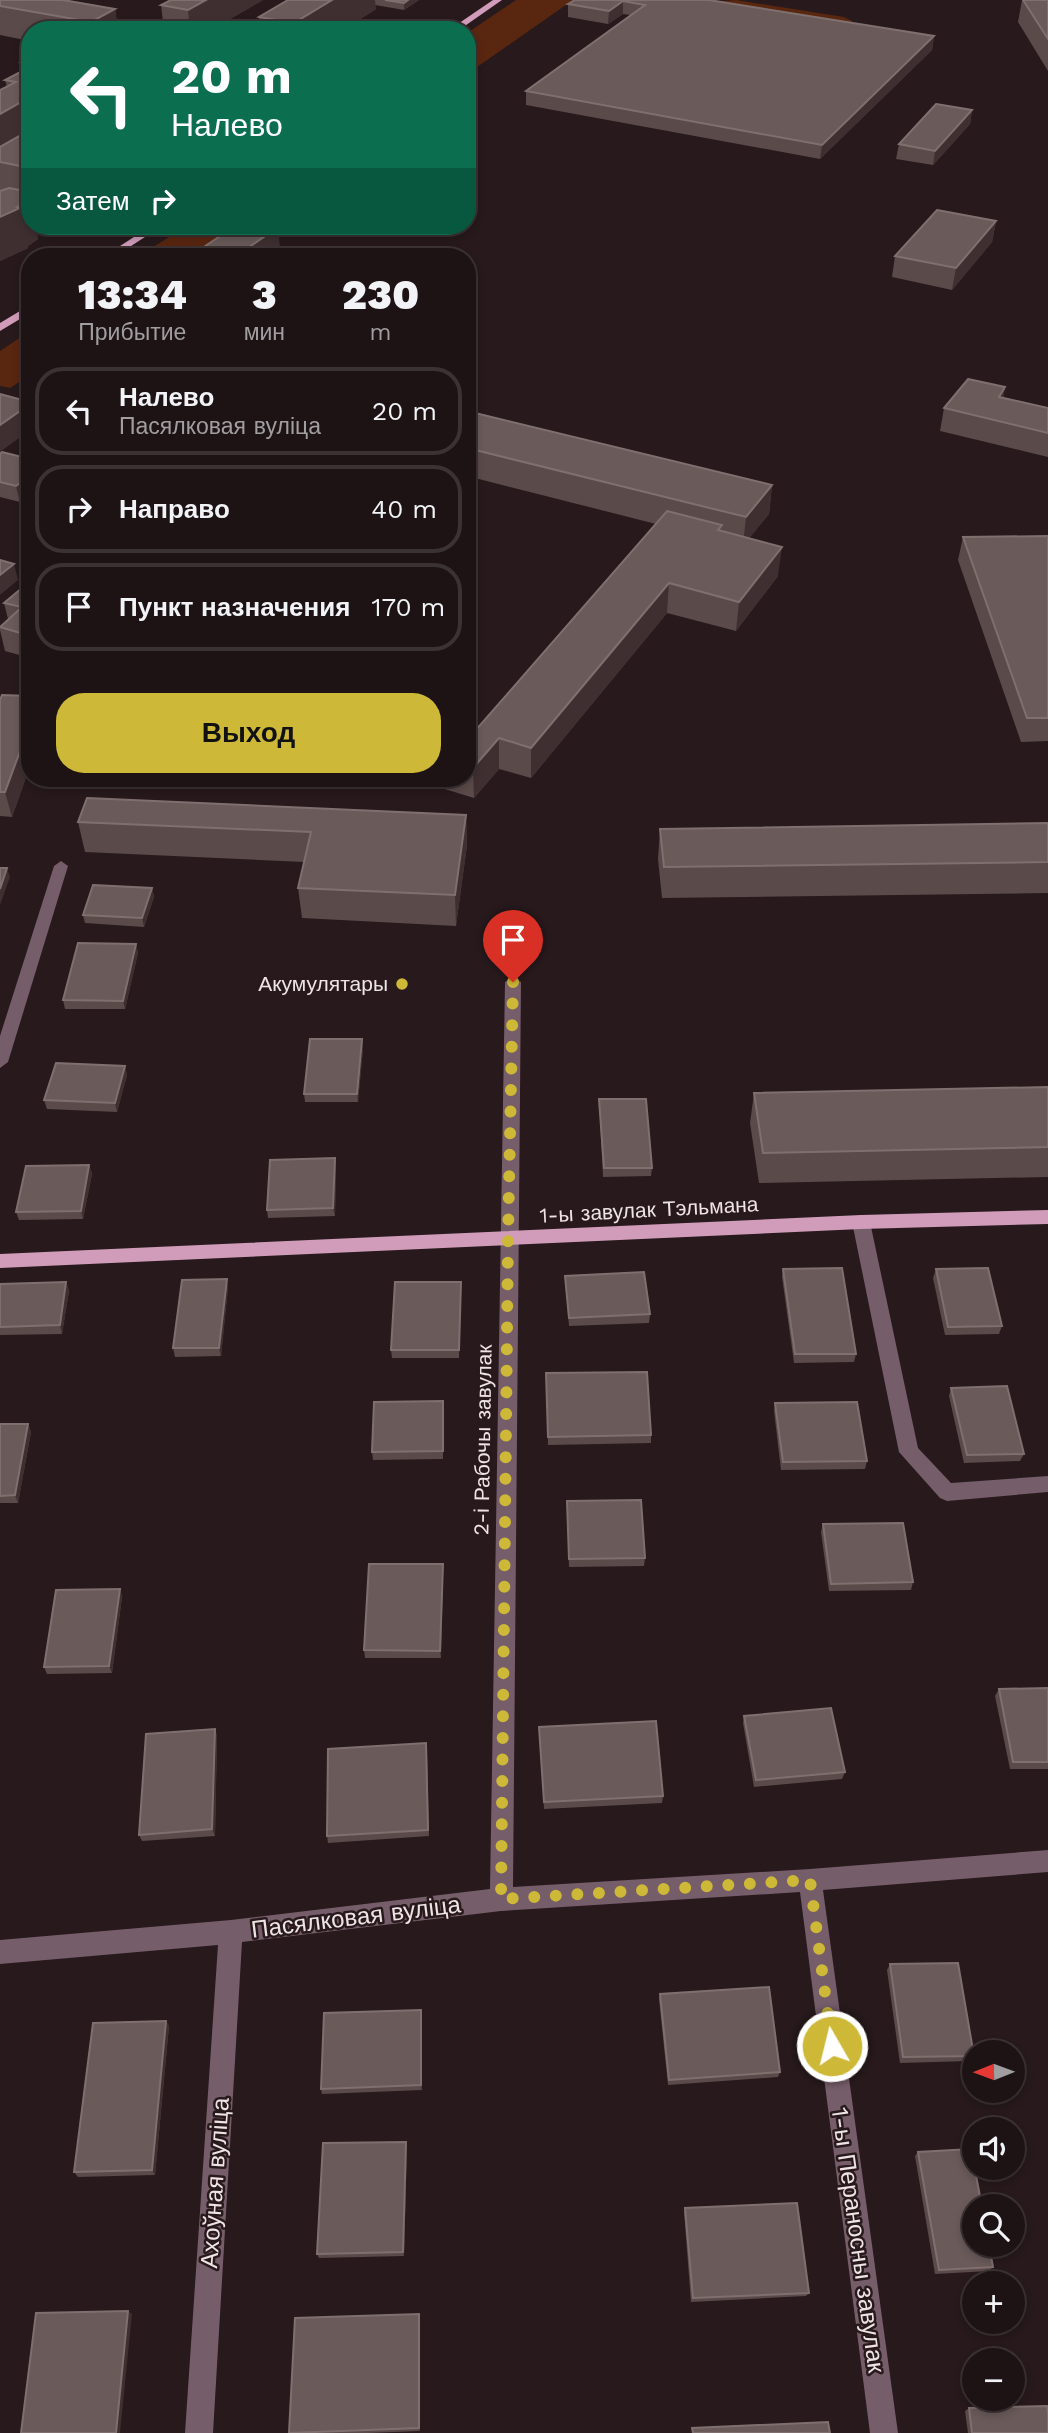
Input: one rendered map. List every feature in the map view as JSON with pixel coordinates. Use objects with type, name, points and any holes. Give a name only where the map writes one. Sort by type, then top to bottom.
[{"type":"main road","points":[[466,21],[498,0]]},
{"type":"main road","points":[[122,248],[143,235]]},
{"type":"main road","points":[[0,328],[21,314]]},
{"type":"main road","name":"1-ы завулак Тэльмана","points":[[0,1261],[862,1222],[1048,1217]]},
{"type":"street","points":[[0,1062],[61,866]]},
{"type":"street","name":"2-і Рабочы завулак","points":[[501,1899],[513,982]]},
{"type":"street","points":[[862,1222],[909,1452],[947,1492],[1048,1484]]},
{"type":"street","name":"Пасялковая вуліца","points":[[0,1952],[231,1932],[501,1899],[810,1880],[1048,1861]]},
{"type":"street","name":"1-ы Пераносны завулак","points":[[810,1880],[884,2433]]},
{"type":"street","name":"Ахоўная вуліца","points":[[199,2433],[231,1932]]},
{"type":"shaded area","points":[[516,0],[573,0],[476,68],[476,27]]},
{"type":"shaded area","points":[[736,0],[844,17],[852,21],[852,25],[711,2]]},
{"type":"shaded area","points":[[172,235],[234,235],[215,248],[152,248]]},
{"type":"shaded area","points":[[21,337],[21,381],[10,388],[0,386],[0,351]]},
{"type":"building","points":[[0,0],[63,0],[115,9],[93,21],[85,21],[0,6]]},
{"type":"building","points":[[171,0],[206,0],[188,10],[161,5]]},
{"type":"building","points":[[288,0],[332,0],[297,21],[259,17]]},
{"type":"building","points":[[385,0],[408,0],[404,3]]},
{"type":"building","points":[[575,0],[709,0],[934,36],[822,145],[526,91],[645,5],[623,1],[609,11],[568,4]]},
{"type":"building","points":[[1023,0],[1048,0],[1048,39]]},
{"type":"building","points":[[21,72],[21,102],[0,114],[0,90],[16,82],[5,80]]},
{"type":"building","points":[[936,104],[972,110],[935,151],[899,144]]},
{"type":"building","points":[[21,135],[21,165],[0,162],[0,147]]},
{"type":"building","points":[[9,188],[21,190],[21,205],[17,207],[20,208],[0,217],[0,191]]},
{"type":"building","points":[[937,210],[996,221],[956,268],[895,256]]},
{"type":"building","points":[[222,235],[267,235],[248,248],[202,248]]},
{"type":"building","points":[[968,379],[1005,387],[999,397],[1048,408],[1048,433],[944,408]]},
{"type":"building","points":[[0,394],[21,400],[21,410],[0,425]]},
{"type":"building","points":[[476,413],[772,485],[746,517],[476,450]]},
{"type":"building","points":[[2,452],[21,457],[21,482],[16,486],[0,482]]},
{"type":"building","points":[[667,511],[722,525],[718,530],[782,547],[739,602],[669,583],[531,748],[499,738],[476,765],[476,730]]},
{"type":"building","points":[[1048,536],[1048,718],[1027,718],[963,537]]},
{"type":"building","points":[[0,560],[14,564],[0,575]]},
{"type":"building","points":[[21,589],[21,607],[4,603]]},
{"type":"building","points":[[21,608],[21,633],[0,627]]},
{"type":"building","points":[[2,695],[21,696],[21,749],[5,792],[0,792]]},
{"type":"building","points":[[87,798],[466,815],[455,895],[298,888],[311,832],[78,822]]},
{"type":"building","points":[[1048,823],[1048,862],[664,867],[660,829]]},
{"type":"building","points":[[0,868],[7,868],[0,889]]},
{"type":"building","points":[[93,885],[152,888],[142,918],[83,915]]},
{"type":"building","points":[[78,943],[136,944],[123,1001],[63,1000]]},
{"type":"building","points":[[310,1039],[362,1039],[357,1094],[304,1094]]},
{"type":"building","points":[[56,1063],[125,1066],[115,1103],[44,1100]]},
{"type":"building","points":[[1048,1087],[1048,1147],[763,1153],[754,1093]]},
{"type":"building","points":[[599,1099],[646,1099],[652,1168],[604,1168]]},
{"type":"building","points":[[335,1158],[333,1208],[267,1210],[270,1160]]},
{"type":"building","points":[[89,1165],[81,1211],[16,1212],[26,1166]]},
{"type":"building","points":[[842,1268],[856,1354],[795,1354],[783,1269]]},
{"type":"building","points":[[988,1268],[1002,1326],[948,1327],[936,1269]]},
{"type":"building","points":[[644,1272],[650,1314],[569,1318],[565,1276]]},
{"type":"building","points":[[227,1279],[219,1348],[173,1348],[182,1280]]},
{"type":"building","points":[[66,1282],[60,1325],[0,1327],[0,1284]]},
{"type":"building","points":[[395,1282],[461,1282],[459,1350],[391,1350]]},
{"type":"building","points":[[647,1372],[651,1435],[548,1437],[546,1373]]},
{"type":"building","points":[[1007,1386],[1024,1454],[967,1455],[951,1388]]},
{"type":"building","points":[[443,1401],[443,1451],[372,1452],[374,1402]]},
{"type":"building","points":[[857,1402],[867,1461],[783,1462],[775,1403]]},
{"type":"building","points":[[0,1424],[28,1424],[15,1495],[0,1496]]},
{"type":"building","points":[[641,1500],[645,1558],[569,1559],[567,1501]]},
{"type":"building","points":[[903,1523],[913,1582],[831,1584],[823,1524]]},
{"type":"building","points":[[369,1564],[443,1564],[440,1651],[364,1650]]},
{"type":"building","points":[[120,1589],[109,1666],[44,1667],[56,1590]]},
{"type":"building","points":[[1048,1688],[1048,1762],[1013,1762],[999,1689]]},
{"type":"building","points":[[831,1708],[845,1772],[756,1780],[744,1716]]},
{"type":"building","points":[[656,1721],[663,1796],[544,1802],[539,1727]]},
{"type":"building","points":[[215,1729],[212,1829],[139,1835],[146,1734]]},
{"type":"building","points":[[426,1743],[428,1830],[327,1836],[328,1749]]},
{"type":"building","points":[[958,1963],[971,2040],[962,2040],[962,2056],[903,2057],[890,1964]]},
{"type":"building","points":[[769,1987],[780,2072],[669,2080],[660,1994]]},
{"type":"building","points":[[421,2010],[421,2085],[321,2089],[324,2013]]},
{"type":"building","points":[[166,2021],[152,2170],[74,2172],[93,2023]]},
{"type":"building","points":[[406,2142],[403,2252],[317,2254],[323,2143]]},
{"type":"building","points":[[962,2150],[962,2180],[977,2180],[980,2194],[962,2194],[962,2257],[991,2257],[993,2267],[939,2270],[918,2152]]},
{"type":"building","points":[[797,2203],[809,2293],[693,2298],[685,2208]]},
{"type":"building","points":[[128,2311],[116,2433],[21,2433],[36,2313]]},
{"type":"building","points":[[419,2314],[419,2428],[289,2433],[295,2318]]},
{"type":"building","points":[[1047,2406],[1048,2433],[972,2433],[969,2411],[1025,2411],[1025,2407]]},
{"type":"building","points":[[828,2422],[830,2433],[693,2433],[692,2428]]},
{"type":"place","name":"Акумулятары","points":[[402,984]]},
{"type":"route","points":[[513,982],[501,1899],[810,1880],[832,2046]]}]
